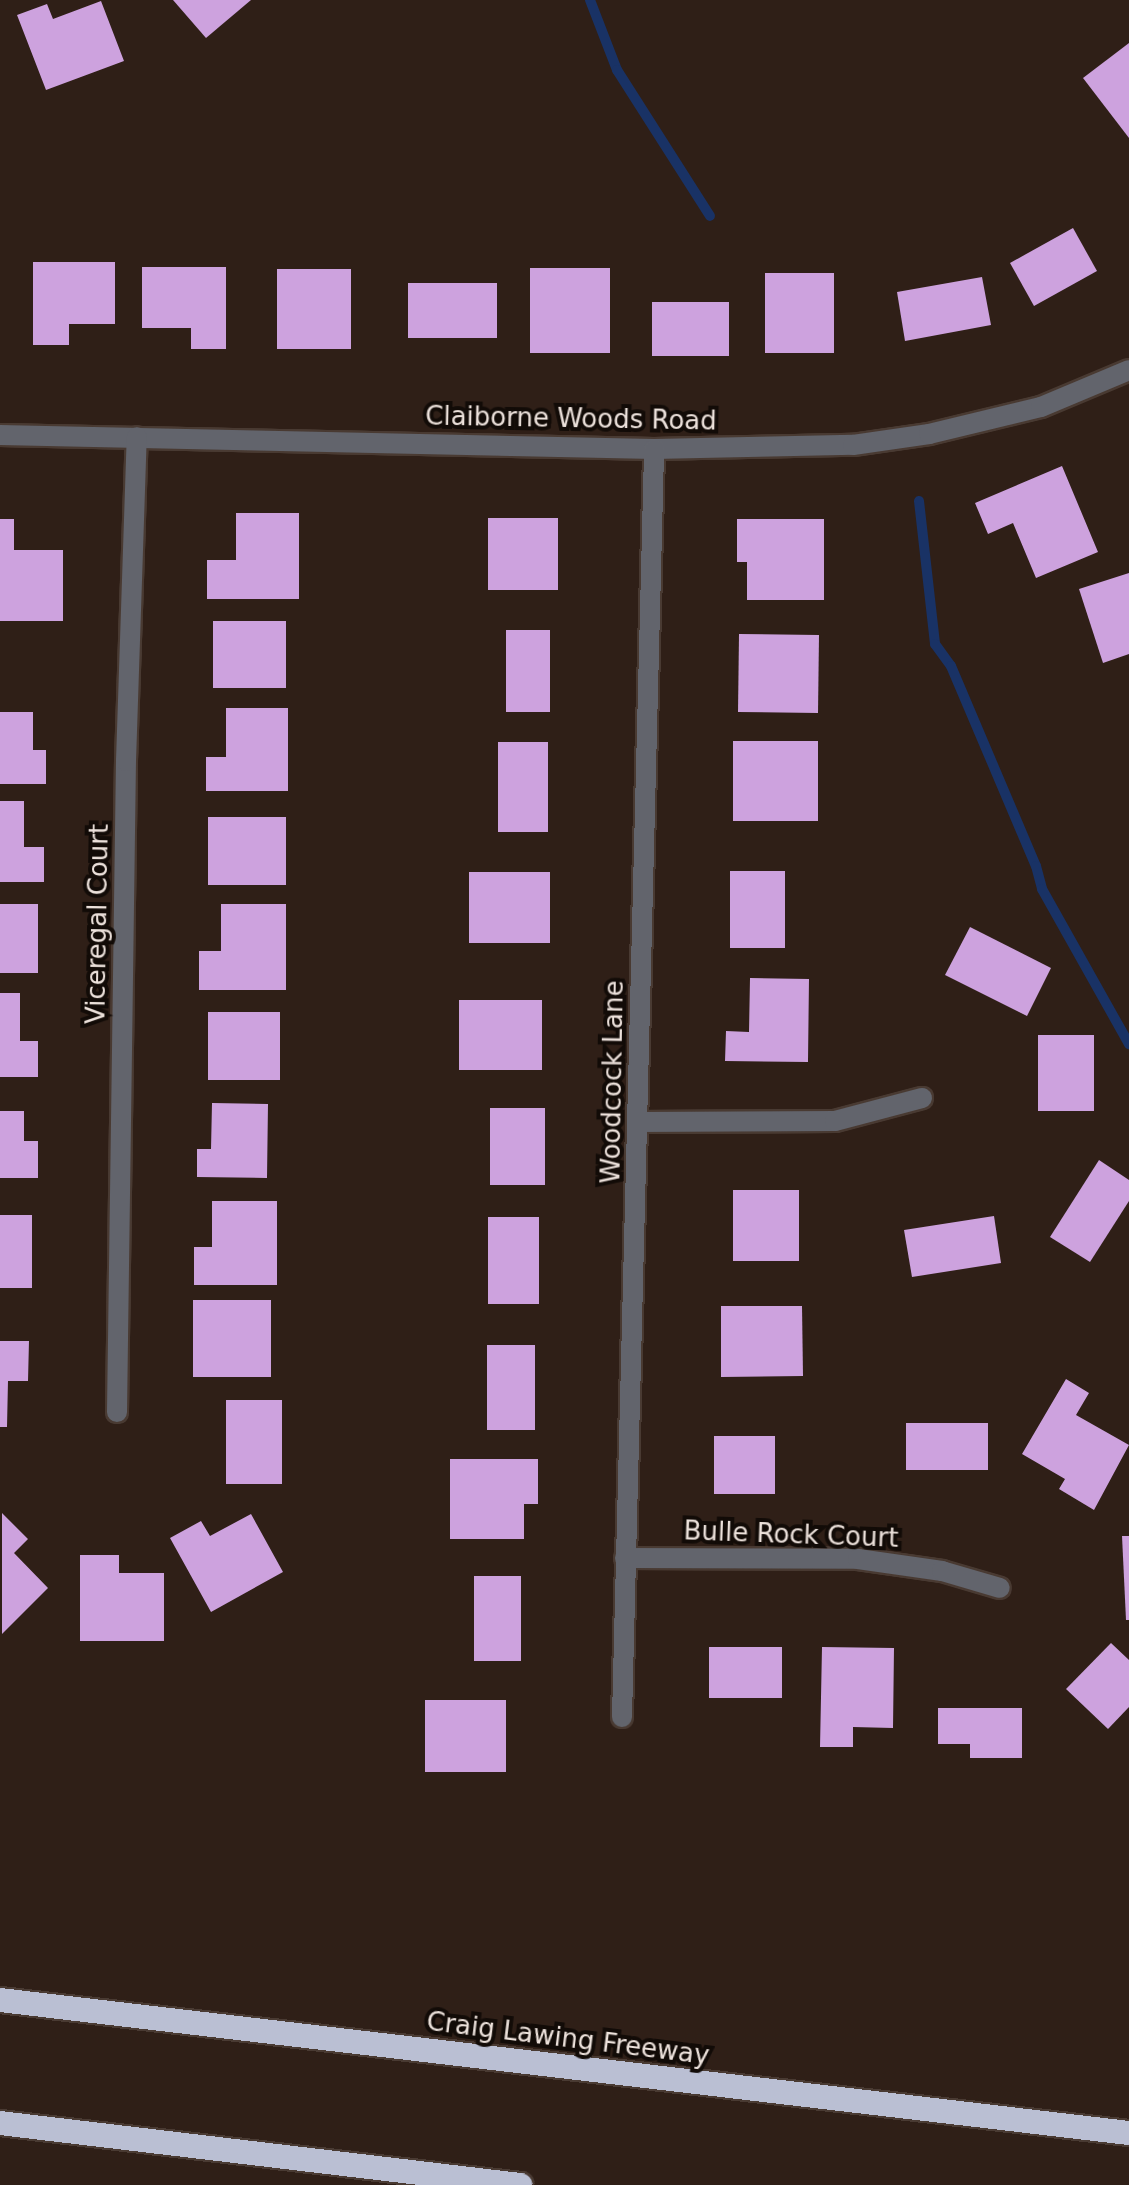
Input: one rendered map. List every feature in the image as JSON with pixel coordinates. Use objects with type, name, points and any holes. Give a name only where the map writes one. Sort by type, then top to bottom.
[{"type":"highway","name":"Craig Lawing Freeway","points":[[0,2000],[1129,2133]]},
{"type":"highway","points":[[0,2123],[520,2185]]},
{"type":"street","name":"Claiborne Woods Road","points":[[0,435],[654,449],[853,445],[929,434],[1041,407],[1129,370]]},
{"type":"street","name":"Viceregal Court","points":[[117,1412],[126,761],[137,437]]},
{"type":"street","name":"Woodcock Lane","points":[[622,1717],[654,449]]},
{"type":"street","points":[[638,1122],[835,1121],[922,1098]]},
{"type":"street","name":"Bulle Rock Court","points":[[625,1558],[858,1559],[942,1571],[1000,1588]]},
{"type":"building","points":[[173,0],[251,0],[206,38]]},
{"type":"building","points":[[101,1],[124,61],[46,90],[17,15],[47,4],[53,19]]},
{"type":"building","points":[[1129,43],[1129,138],[1083,78]]},
{"type":"building","points":[[1073,228],[1097,271],[1034,306],[1010,263]]},
{"type":"building","points":[[33,262],[115,262],[115,324],[69,324],[69,345],[33,345]]},
{"type":"building","points":[[142,267],[226,267],[226,349],[191,349],[191,328],[142,328]]},
{"type":"building","points":[[530,268],[610,268],[610,353],[530,353]]},
{"type":"building","points":[[277,269],[351,269],[351,349],[277,349]]},
{"type":"building","points":[[765,273],[834,273],[834,353],[765,353]]},
{"type":"building","points":[[982,277],[991,325],[905,341],[897,292]]},
{"type":"building","points":[[408,283],[497,283],[497,338],[408,338]]},
{"type":"building","points":[[652,302],[729,302],[729,356],[652,356]]},
{"type":"building","points":[[1062,466],[1098,552],[1036,578],[1013,523],[988,534],[975,503]]},
{"type":"building","points":[[236,513],[299,513],[299,599],[207,599],[207,560],[236,560]]},
{"type":"building","points":[[488,518],[558,518],[558,590],[488,590]]},
{"type":"building","points":[[0,519],[14,519],[14,550],[63,550],[63,621],[0,621]]},
{"type":"building","points":[[737,519],[824,519],[824,600],[747,600],[747,562],[737,562]]},
{"type":"building","points":[[1129,573],[1129,654],[1103,663],[1079,589]]},
{"type":"building","points":[[213,621],[286,621],[286,688],[213,688]]},
{"type":"building","points":[[506,630],[550,630],[550,712],[506,712]]},
{"type":"building","points":[[739,634],[819,635],[818,713],[738,712]]},
{"type":"building","points":[[226,708],[288,708],[288,791],[206,791],[206,757],[226,757]]},
{"type":"building","points":[[0,712],[33,712],[33,750],[46,750],[46,784],[0,784]]},
{"type":"building","points":[[733,741],[818,741],[818,821],[733,821]]},
{"type":"building","points":[[498,742],[548,742],[548,832],[498,832]]},
{"type":"building","points":[[0,801],[24,801],[24,847],[44,847],[44,882],[0,882]]},
{"type":"building","points":[[208,817],[286,817],[286,885],[208,885]]},
{"type":"building","points":[[730,871],[785,871],[785,948],[730,948]]},
{"type":"building","points":[[469,872],[550,872],[550,943],[469,943]]},
{"type":"building","points":[[0,904],[38,904],[38,973],[0,973]]},
{"type":"building","points":[[221,904],[286,904],[286,990],[199,990],[199,951],[221,951]]},
{"type":"building","points":[[970,927],[1051,968],[1027,1016],[945,975]]},
{"type":"building","points":[[750,978],[809,979],[808,1062],[725,1061],[726,1031],[749,1032]]},
{"type":"building","points":[[0,993],[20,993],[20,1041],[38,1041],[38,1077],[0,1077]]},
{"type":"building","points":[[459,1000],[542,1000],[542,1070],[459,1070]]},
{"type":"building","points":[[208,1012],[280,1012],[280,1080],[208,1080]]},
{"type":"building","points":[[1038,1035],[1094,1035],[1094,1111],[1038,1111]]},
{"type":"building","points":[[212,1103],[268,1104],[267,1178],[197,1177],[197,1149],[211,1149]]},
{"type":"building","points":[[490,1108],[545,1108],[545,1185],[490,1185]]},
{"type":"building","points":[[0,1111],[24,1111],[24,1141],[38,1141],[38,1178],[0,1178]]},
{"type":"building","points":[[1099,1160],[1129,1180],[1129,1201],[1090,1262],[1050,1237]]},
{"type":"building","points":[[733,1190],[799,1190],[799,1261],[733,1261]]},
{"type":"building","points":[[212,1201],[277,1201],[277,1285],[194,1285],[194,1247],[212,1247]]},
{"type":"building","points":[[0,1215],[32,1215],[32,1288],[0,1288]]},
{"type":"building","points":[[994,1216],[1001,1263],[912,1277],[904,1230]]},
{"type":"building","points":[[488,1217],[539,1217],[539,1304],[488,1304]]},
{"type":"building","points":[[193,1300],[271,1300],[271,1377],[193,1377]]},
{"type":"building","points":[[721,1306],[802,1306],[803,1376],[721,1377]]},
{"type":"building","points":[[0,1341],[29,1341],[28,1381],[8,1381],[7,1427],[0,1427]]},
{"type":"building","points":[[487,1345],[535,1345],[535,1430],[487,1430]]},
{"type":"building","points":[[1066,1379],[1089,1393],[1076,1415],[1129,1445],[1094,1510],[1059,1489],[1065,1479],[1022,1454]]},
{"type":"building","points":[[226,1400],[282,1400],[282,1484],[226,1484]]},
{"type":"building","points":[[906,1423],[988,1423],[988,1470],[906,1470]]},
{"type":"building","points":[[714,1436],[775,1436],[775,1494],[714,1494]]},
{"type":"building","points":[[450,1459],[538,1459],[538,1504],[524,1504],[524,1539],[450,1539]]},
{"type":"building","points":[[2,1513],[28,1539],[14,1553],[48,1588],[2,1634]]},
{"type":"building","points":[[251,1514],[283,1572],[211,1612],[170,1538],[201,1521],[210,1536]]},
{"type":"building","points":[[1122,1536],[1129,1536],[1129,1620],[1126,1620]]},
{"type":"building","points":[[80,1555],[119,1555],[119,1573],[164,1573],[164,1641],[80,1641]]},
{"type":"building","points":[[474,1576],[521,1576],[521,1661],[474,1661]]},
{"type":"building","points":[[1111,1643],[1129,1660],[1129,1707],[1108,1729],[1066,1689]]},
{"type":"building","points":[[709,1647],[782,1647],[782,1698],[709,1698]]},
{"type":"building","points":[[822,1647],[894,1648],[893,1728],[853,1727],[853,1747],[820,1747]]},
{"type":"building","points":[[425,1700],[506,1700],[506,1772],[425,1772]]},
{"type":"building","points":[[938,1708],[1022,1708],[1022,1758],[970,1758],[970,1744],[938,1744]]},
{"type":"waterway","points":[[590,0],[617,70],[710,216]]},
{"type":"waterway","points":[[919,501],[935,644],[951,666],[1036,866],[1042,889],[1129,1044]]}]
